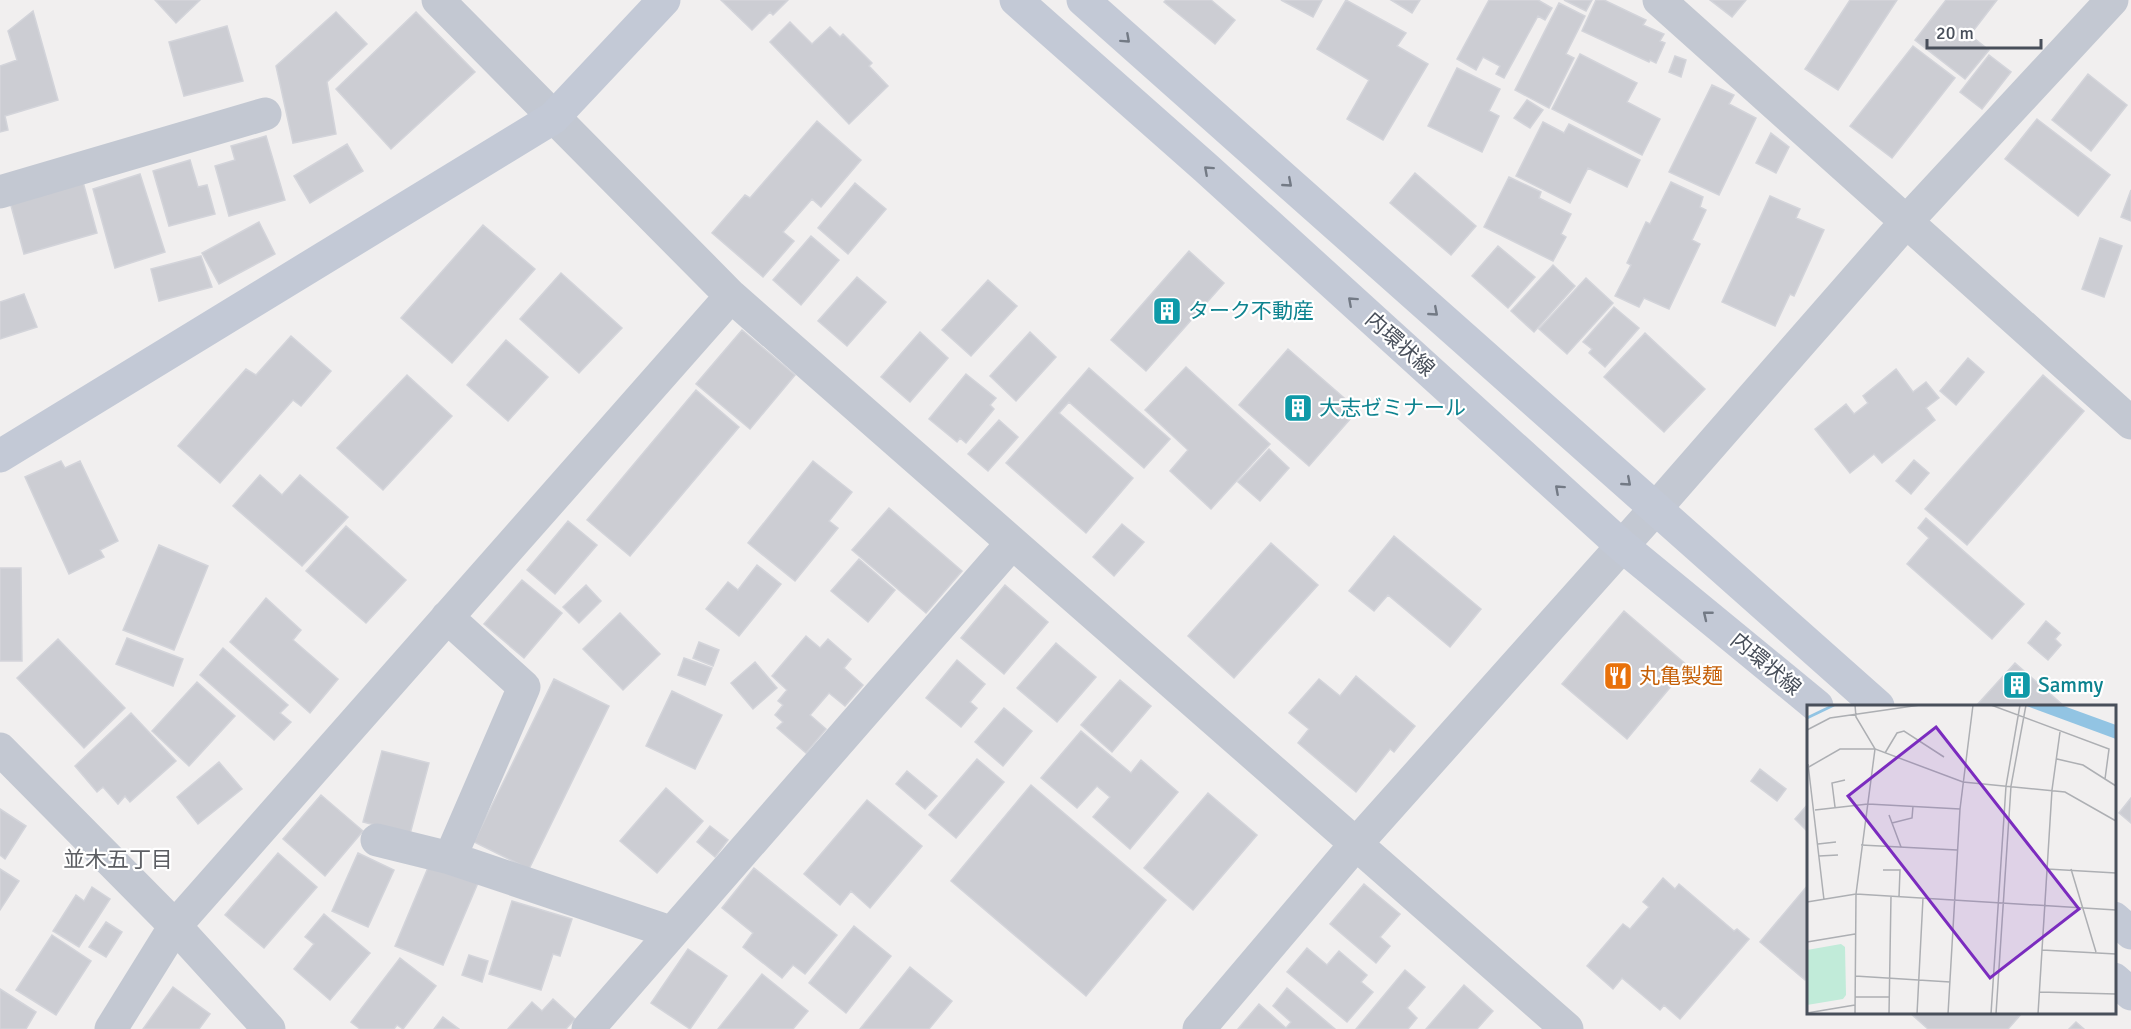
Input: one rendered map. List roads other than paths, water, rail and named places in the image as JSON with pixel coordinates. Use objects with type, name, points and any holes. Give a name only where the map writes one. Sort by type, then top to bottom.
[{"type":"street","points":[[438,0],[731,296],[1567,1029]]},
{"type":"street","points":[[0,456],[553,118],[664,0]]},
{"type":"street","name":"内環状線","points":[[1016,0],[1215,176],[1621,545],[1815,705]]},
{"type":"street","name":"内環状線","points":[[1083,0],[1877,705]]},
{"type":"street","points":[[1659,0],[2131,423]]},
{"type":"street","points":[[1198,1029],[1355,845],[1656,508],[1906,222],[2112,0]]},
{"type":"street","points":[[0,192],[265,114]]},
{"type":"street","points":[[111,1029],[175,927],[731,296]]},
{"type":"street","points":[[588,1029],[670,932],[1012,543]]},
{"type":"street","points":[[447,617],[524,687],[450,858]]},
{"type":"street","points":[[0,749],[175,927],[269,1029]]},
{"type":"street","points":[[377,840],[450,858],[670,932]]},
{"type":"street","points":[[2116,919],[2131,933]]},
{"type":"street","points":[[2116,980],[2131,994]]},
{"type":"place","name":"ターク不動産","points":[[1167,311]]},
{"type":"place","name":"大志ゼミナール","points":[[1298,408]]},
{"type":"place","name":"丸亀製麺","points":[[1618,676]]},
{"type":"place","name":"Sammy","points":[[2017,685]]},
{"type":"district","name":"並木五丁目","points":[[118,859]]}]
